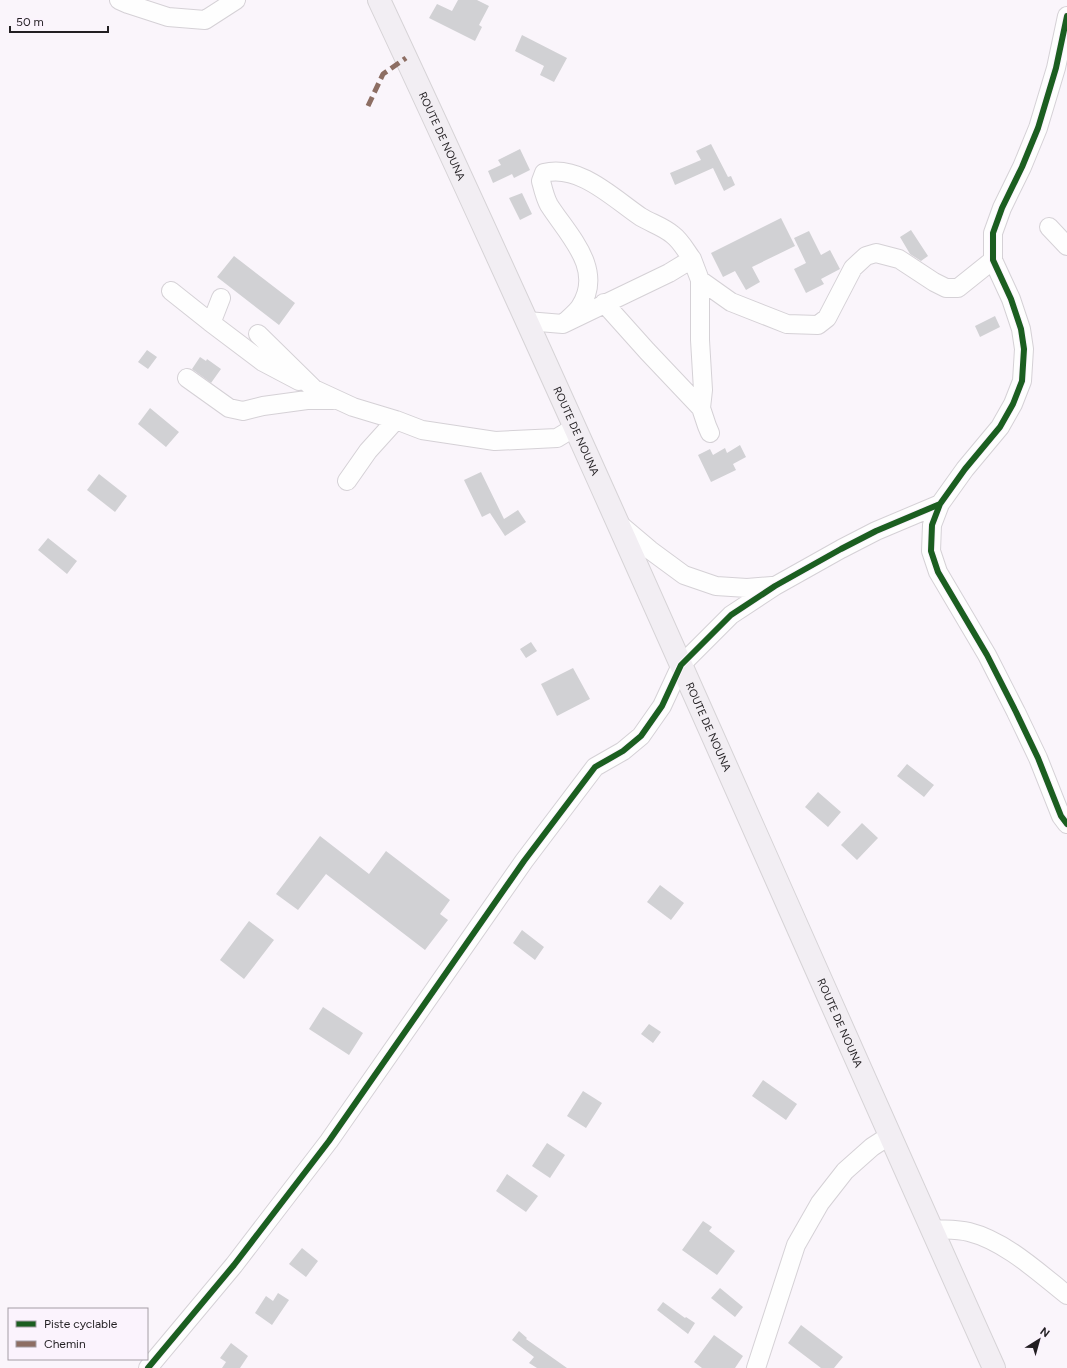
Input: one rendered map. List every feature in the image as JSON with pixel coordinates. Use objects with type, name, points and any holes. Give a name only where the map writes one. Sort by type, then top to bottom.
[{"type":"main road","name":"ROUTE DE NOUNA","points":[[379,0],[575,427],[889,1136],[994,1368]]},
{"type":"street","points":[[119,0],[168,17],[205,20],[236,0]]},
{"type":"street","points":[[1067,16],[1056,68],[1038,128],[1022,167],[1002,208],[993,234],[993,260],[1011,299],[1021,329],[1024,349],[1022,381],[1000,427],[940,504],[932,526],[931,551],[938,572],[987,655],[1038,758],[1061,816],[1067,824]]},
{"type":"street","points":[[563,324],[580,308],[588,291],[589,276],[584,258],[548,203],[541,182],[544,173],[552,171],[572,173],[607,191],[641,216],[673,235],[692,259],[700,280],[700,340],[703,390],[701,408],[710,433]]},
{"type":"street","points":[[1049,227],[1067,246]]},
{"type":"street","points":[[700,280],[731,302],[787,324],[818,325],[827,318],[853,268],[866,256],[876,253],[899,259],[946,288],[958,288],[993,260]]},
{"type":"street","points":[[527,321],[563,324],[669,273],[692,259]]},
{"type":"street","points":[[171,291],[263,362],[314,389],[353,407],[396,420],[422,430],[495,441],[557,438],[575,427]]},
{"type":"street","points":[[210,322],[221,298]]},
{"type":"street","points":[[604,303],[701,408]]},
{"type":"street","points":[[258,334],[314,389]]},
{"type":"street","points":[[187,378],[229,408],[243,411],[263,406],[307,400],[338,400]]},
{"type":"street","points":[[347,481],[368,451],[396,420]]},
{"type":"street","points":[[148,1368],[234,1265],[329,1142],[524,862],[595,767],[623,751],[641,736],[662,706],[680,665],[732,615],[775,586],[876,531],[940,504]]},
{"type":"street","points":[[616,521],[684,576],[716,586],[747,588],[775,586]]},
{"type":"street","points":[[756,1368],[796,1245],[820,1203],[845,1171],[872,1147],[889,1136]]},
{"type":"street","points":[[932,1229],[968,1232],[989,1239],[1013,1254],[1067,1295]]},
{"type":"building","points":[[458,0],[477,0],[489,6],[479,25],[482,27],[475,41],[429,18],[437,4],[452,11]]},
{"type":"building","points":[[522,35],[567,58],[554,82],[540,75],[544,66],[515,51]]},
{"type":"building","points":[[711,144],[728,177],[731,176],[735,185],[724,191],[713,168],[675,185],[670,173],[701,160],[696,151]]},
{"type":"building","points":[[520,149],[530,170],[514,178],[512,174],[493,183],[488,171],[501,165],[498,160]]},
{"type":"building","points":[[522,193],[532,214],[520,220],[509,198]]},
{"type":"building","points":[[781,218],[795,246],[752,267],[760,282],[746,290],[735,271],[723,277],[711,253]]},
{"type":"building","points":[[911,230],[928,256],[921,261],[910,254],[900,237]]},
{"type":"building","points":[[809,231],[821,255],[830,250],[840,269],[821,279],[824,284],[806,293],[794,269],[806,263],[794,238]]},
{"type":"building","points":[[234,256],[295,303],[279,325],[217,277]]},
{"type":"building","points":[[995,316],[1000,327],[980,337],[975,326]]},
{"type":"building","points":[[147,350],[157,357],[148,369],[138,362]]},
{"type":"building","points":[[200,357],[206,361],[207,359],[221,369],[211,383],[192,369]]},
{"type":"building","points":[[150,408],[179,432],[166,447],[138,424]]},
{"type":"building","points":[[740,445],[746,457],[733,464],[736,470],[711,482],[698,455],[710,449],[713,455],[725,448],[727,453]]},
{"type":"building","points":[[481,472],[504,519],[518,510],[526,522],[505,536],[490,513],[482,517],[464,480]]},
{"type":"building","points":[[99,474],[127,496],[115,512],[87,490]]},
{"type":"building","points":[[48,538],[77,561],[67,574],[38,550]]},
{"type":"building","points":[[531,642],[537,651],[526,658],[520,649]]},
{"type":"building","points":[[573,668],[590,699],[557,716],[541,684]]},
{"type":"building","points":[[907,764],[934,785],[924,797],[897,776]]},
{"type":"building","points":[[818,792],[841,812],[828,827],[805,807]]},
{"type":"building","points":[[862,823],[878,838],[857,860],[841,845]]},
{"type":"building","points":[[320,836],[369,874],[386,851],[450,900],[440,914],[448,920],[425,950],[326,874],[298,910],[276,894]]},
{"type":"building","points":[[660,885],[684,903],[671,920],[647,902]]},
{"type":"building","points":[[249,921],[274,940],[244,979],[220,960]]},
{"type":"building","points":[[522,930],[544,947],[535,960],[513,943]]},
{"type":"building","points":[[323,1007],[363,1033],[349,1055],[309,1029]]},
{"type":"building","points":[[649,1024],[661,1032],[653,1043],[641,1034]]},
{"type":"building","points":[[763,1080],[797,1104],[786,1120],[752,1096]]},
{"type":"building","points":[[583,1091],[602,1103],[586,1128],[567,1116]]},
{"type":"building","points":[[547,1143],[565,1155],[550,1178],[532,1166]]},
{"type":"building","points":[[507,1174],[538,1196],[526,1212],[496,1191]]},
{"type":"building","points":[[703,1221],[712,1227],[709,1231],[735,1251],[717,1275],[682,1250]]},
{"type":"building","points":[[302,1248],[318,1261],[306,1277],[289,1264]]},
{"type":"building","points":[[720,1288],[743,1307],[735,1317],[711,1298]]},
{"type":"building","points":[[278,1293],[289,1300],[272,1325],[255,1313],[266,1296],[273,1301]]},
{"type":"building","points":[[663,1302],[685,1318],[686,1317],[695,1323],[688,1334],[657,1310]]},
{"type":"building","points":[[801,1325],[843,1357],[834,1368],[821,1368],[788,1343]]},
{"type":"building","points":[[519,1331],[527,1338],[526,1339],[567,1368],[537,1368],[529,1363],[534,1357],[512,1340]]},
{"type":"building","points":[[714,1335],[743,1356],[735,1368],[702,1368],[694,1362]]},
{"type":"building","points":[[231,1343],[248,1356],[240,1368],[222,1368],[226,1362],[220,1358]]},
{"type":"marked path","points":[[368,106],[383,74],[406,58]]},
{"type":"cycle path","points":[[1067,16],[1056,68],[1038,128],[1022,167],[1002,208],[993,233],[993,260],[1011,299],[1021,329],[1024,349],[1022,381],[1013,404],[1000,427],[965,469],[940,504],[932,525],[931,551],[938,572],[987,655],[1016,712],[1038,758],[1061,816],[1067,824]]},
{"type":"cycle path","points":[[148,1368],[234,1265],[329,1141],[524,861],[595,767],[623,751],[641,736],[662,706],[681,665],[731,615],[775,586],[876,531],[940,504]]}]
